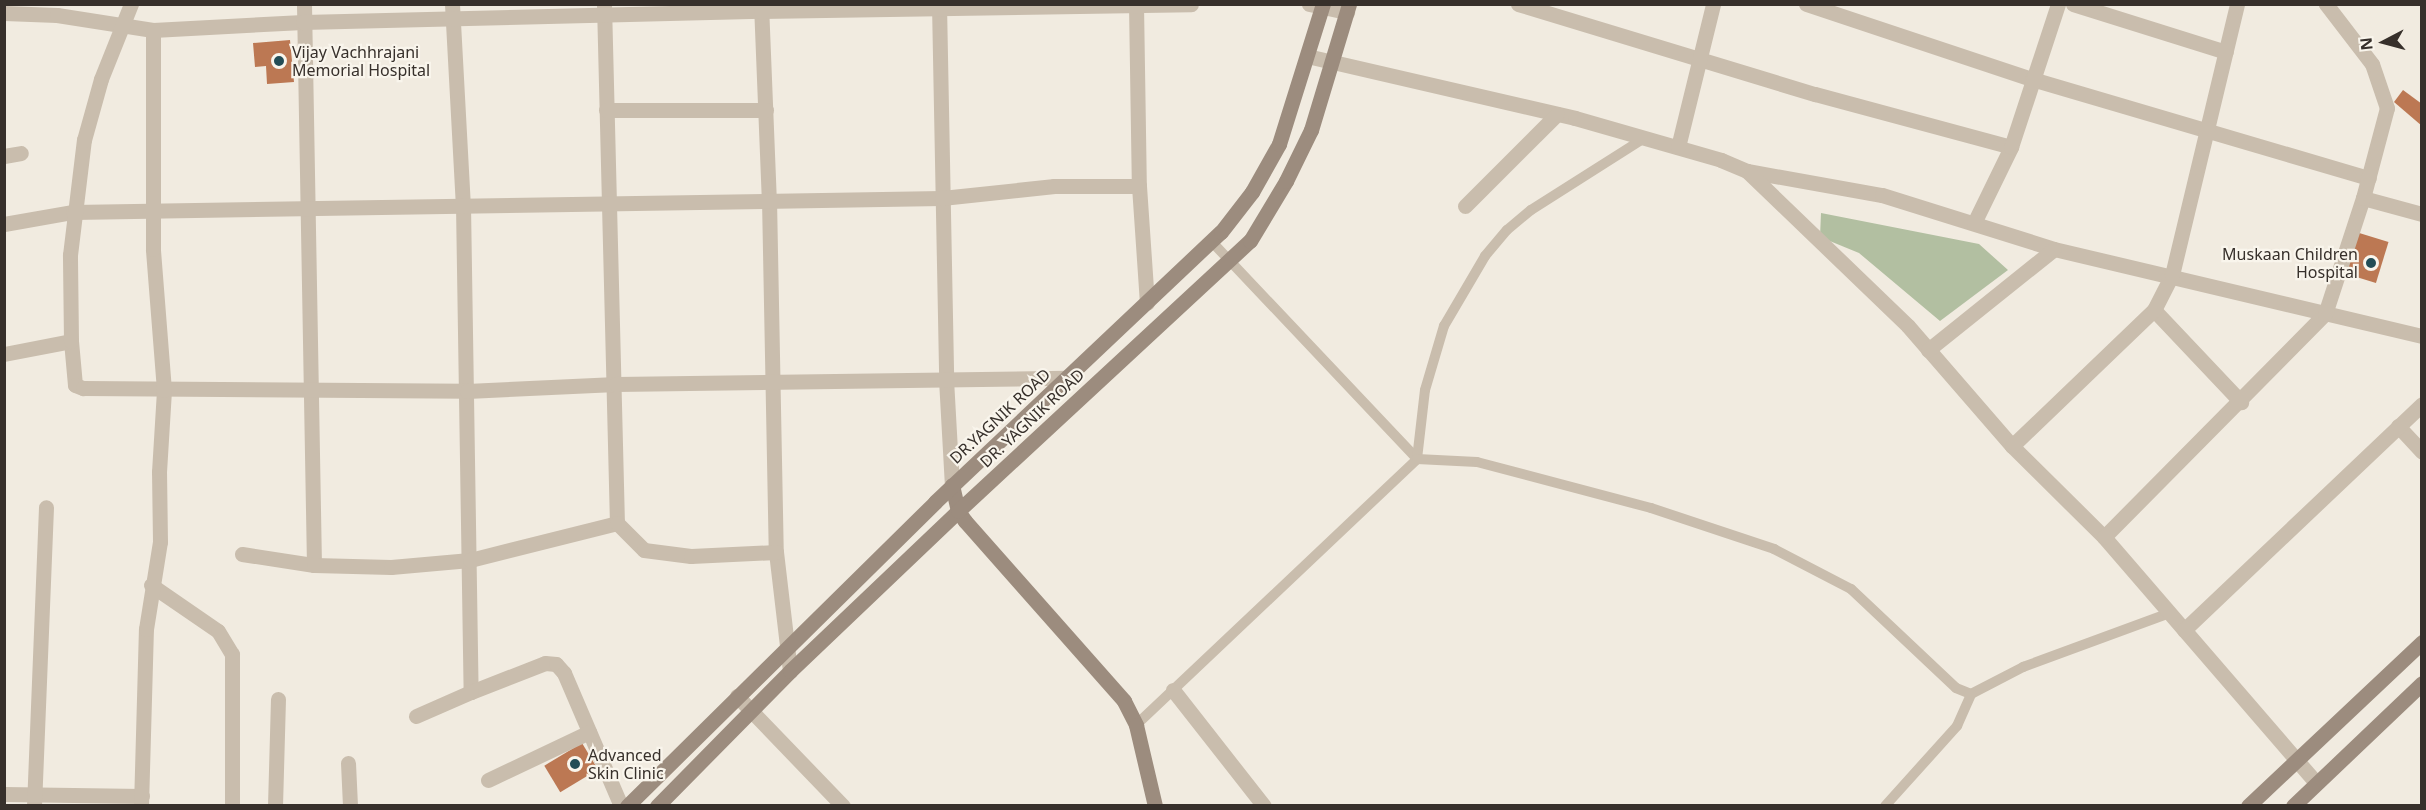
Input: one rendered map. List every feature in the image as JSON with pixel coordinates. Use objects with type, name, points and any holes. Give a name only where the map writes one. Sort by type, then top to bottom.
[{"type":"street","points":[[131,4],[101,79],[84,140],[74,212],[69,305],[75,385],[164,390],[311,389],[467,392],[616,384],[772,384],[1067,378]]},
{"type":"street","points":[[304,4],[314,565]]},
{"type":"street","points":[[14,10],[124,24],[153,30],[453,12],[1191,4]]},
{"type":"street","points":[[1518,4],[2011,147]]},
{"type":"street","points":[[1678,147],[1713,4]]},
{"type":"street","points":[[1806,4],[2032,79],[2369,178]]},
{"type":"street","points":[[1974,223],[2011,147],[2058,4]]},
{"type":"street","points":[[2073,4],[2226,52]]},
{"type":"street","points":[[2012,446],[2154,310],[2172,275],[2205,128],[2237,4]]},
{"type":"street","points":[[2104,537],[2241,402],[2325,314],[2363,198],[2385,121],[2384,92],[2372,64],[2326,4]]},
{"type":"street","points":[[1136,5],[1139,186],[1147,303]]},
{"type":"street","points":[[1318,5],[1348,8]]},
{"type":"street","name":"DR.YAGNIK ROAD","points":[[627,806],[952,486],[1212,242],[1252,192],[1279,144],[1307,56],[1318,5]]},
{"type":"street","points":[[939,7],[946,379],[952,486],[958,511],[1104,674],[1136,724],[1155,806]]},
{"type":"street","points":[[761,8],[769,199],[776,552],[790,671]]},
{"type":"street","name":"DR. YAGNIK ROAD","points":[[657,806],[790,671],[958,511],[1232,261],[1250,241],[1286,181],[1311,130],[1348,8]]},
{"type":"street","points":[[605,10],[606,111],[616,384],[617,523],[644,550],[691,556],[776,552]]},
{"type":"street","points":[[453,12],[463,205],[471,692]]},
{"type":"street","points":[[4,794],[34,800],[142,800],[146,629],[151,585],[160,542],[159,472],[164,390],[153,249],[153,30]]},
{"type":"street","points":[[1307,56],[1646,137],[1747,171],[1882,195],[2054,249],[2172,275],[2421,336]]},
{"type":"street","points":[[606,111],[766,110]]},
{"type":"street","points":[[1465,206],[1557,114]]},
{"type":"street","points":[[4,156],[21,153]]},
{"type":"street","points":[[1747,171],[1857,273],[2012,446],[2104,537],[2316,783]]},
{"type":"street","points":[[4,224],[74,212],[154,213],[769,199],[942,198],[1054,186],[1139,186]]},
{"type":"street","points":[[2363,198],[2421,214]]},
{"type":"street","points":[[1928,350],[2054,249]]},
{"type":"street","points":[[2154,310],[2241,402]]},
{"type":"street","points":[[4,354],[71,341]]},
{"type":"street","points":[[2184,630],[2421,404]]},
{"type":"street","points":[[2398,426],[2421,452]]},
{"type":"street","points":[[34,800],[46,507]]},
{"type":"street","points":[[242,555],[314,565],[391,567],[470,560],[617,523]]},
{"type":"street","points":[[151,585],[218,632],[232,654],[232,806]]},
{"type":"street","points":[[2248,806],[2421,642]]},
{"type":"street","points":[[416,716],[545,663],[556,664],[564,673],[621,806]]},
{"type":"street","points":[[2293,806],[2421,683]]},
{"type":"street","points":[[1173,690],[1264,806]]},
{"type":"street","points":[[737,696],[843,806]]},
{"type":"street","points":[[275,806],[278,699]]},
{"type":"street","points":[[488,780],[589,732]]},
{"type":"street","points":[[348,763],[350,806]]},
{"type":"lane","points":[[1136,724],[1417,459],[1425,390],[1444,326],[1485,256],[1507,230],[1531,210],[1646,137]]},
{"type":"lane","points":[[1212,242],[1417,459],[1477,462],[1651,508],[1774,549],[1851,589],[1956,688],[1971,694]]},
{"type":"lane","points":[[1885,806],[1957,726],[1971,694],[2023,667],[2170,613]]},
{"type":"green space","points":[[1821,213],[1979,244],[2008,270],[1940,321],[1859,253],[1820,237]]},
{"type":"building","points":[[290,40],[294,82],[267,84],[266,66],[255,67],[253,43]]},
{"type":"building","points":[[2403,90],[2422,104],[2422,126],[2394,102]]},
{"type":"building","points":[[2356,232],[2389,242],[2376,283],[2343,273]]},
{"type":"building","points":[[582,743],[598,770],[560,792],[544,766]]},
{"type":"place","name":"Vijay Vachhrajani Memorial Hospital","points":[[279,61]]},
{"type":"place","name":"Muskaan Children Hospital","points":[[2371,263]]},
{"type":"place","name":"Advanced Skin Clinic","points":[[575,764]]}]
